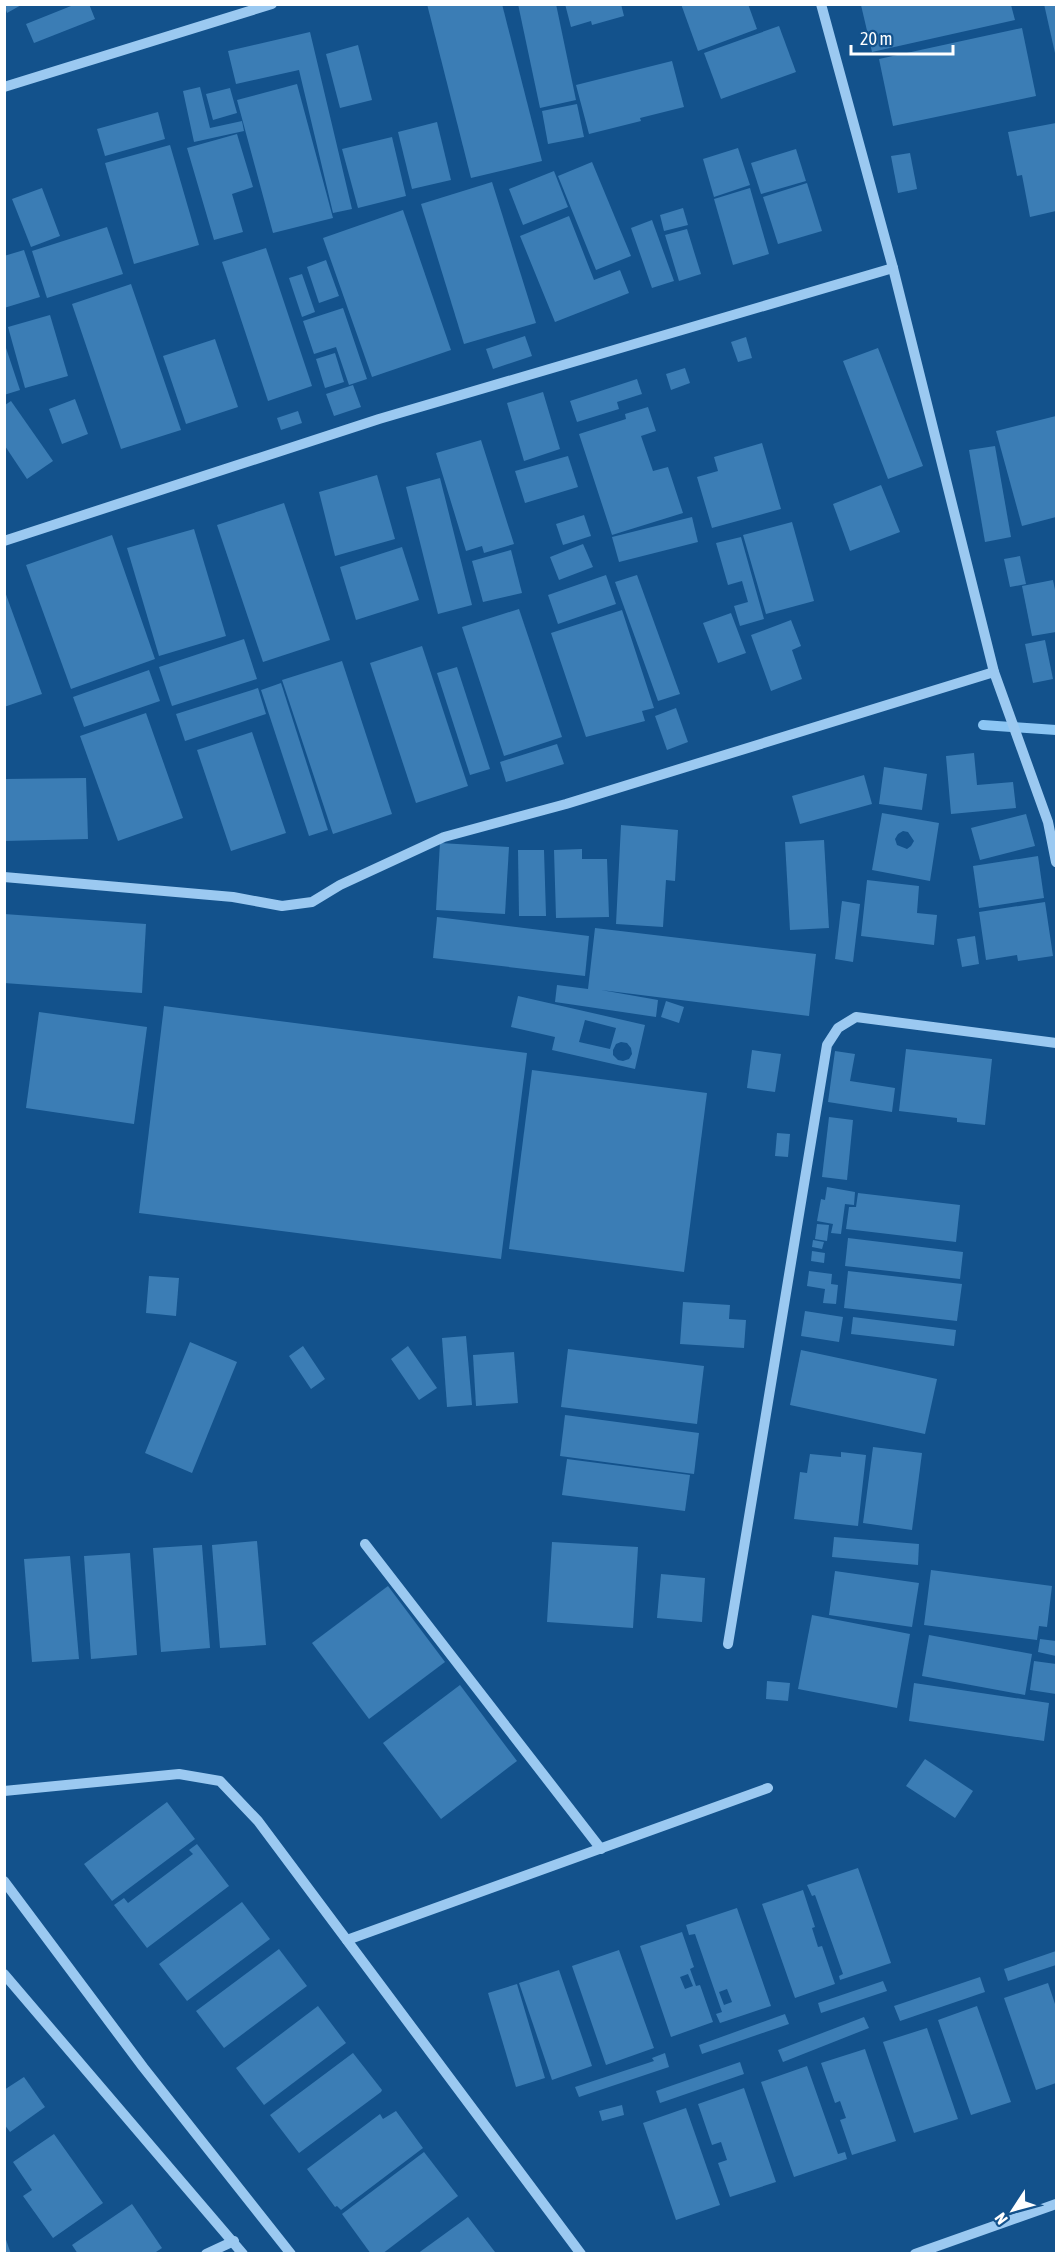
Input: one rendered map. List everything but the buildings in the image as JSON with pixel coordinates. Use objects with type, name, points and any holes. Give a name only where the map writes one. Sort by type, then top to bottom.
[{"type":"street","points":[[4,87],[272,4]]},
{"type":"street","points":[[821,4],[893,268],[994,672],[1048,822],[1056,862]]},
{"type":"street","points":[[4,540],[378,419],[893,268]]},
{"type":"street","points":[[4,877],[233,897],[295,906],[312,902],[340,885],[444,837],[566,804],[994,672]]},
{"type":"street","points":[[728,1644],[827,1045],[837,1028],[856,1017],[1056,1043]]},
{"type":"street","points":[[365,1544],[601,1849]]},
{"type":"street","points":[[4,1791],[179,1774],[220,1781],[258,1821],[581,2253]]},
{"type":"street","points":[[347,1941],[768,1788]]},
{"type":"street","points":[[4,1881],[143,2067],[291,2253]]},
{"type":"street","points":[[4,1974],[243,2253]]},
{"type":"street","points":[[915,2253],[1056,2204]]},
{"type":"street","points":[[206,2253],[234,2241]]},
{"type":"waterway","points":[[983,725],[1056,730]]}]
